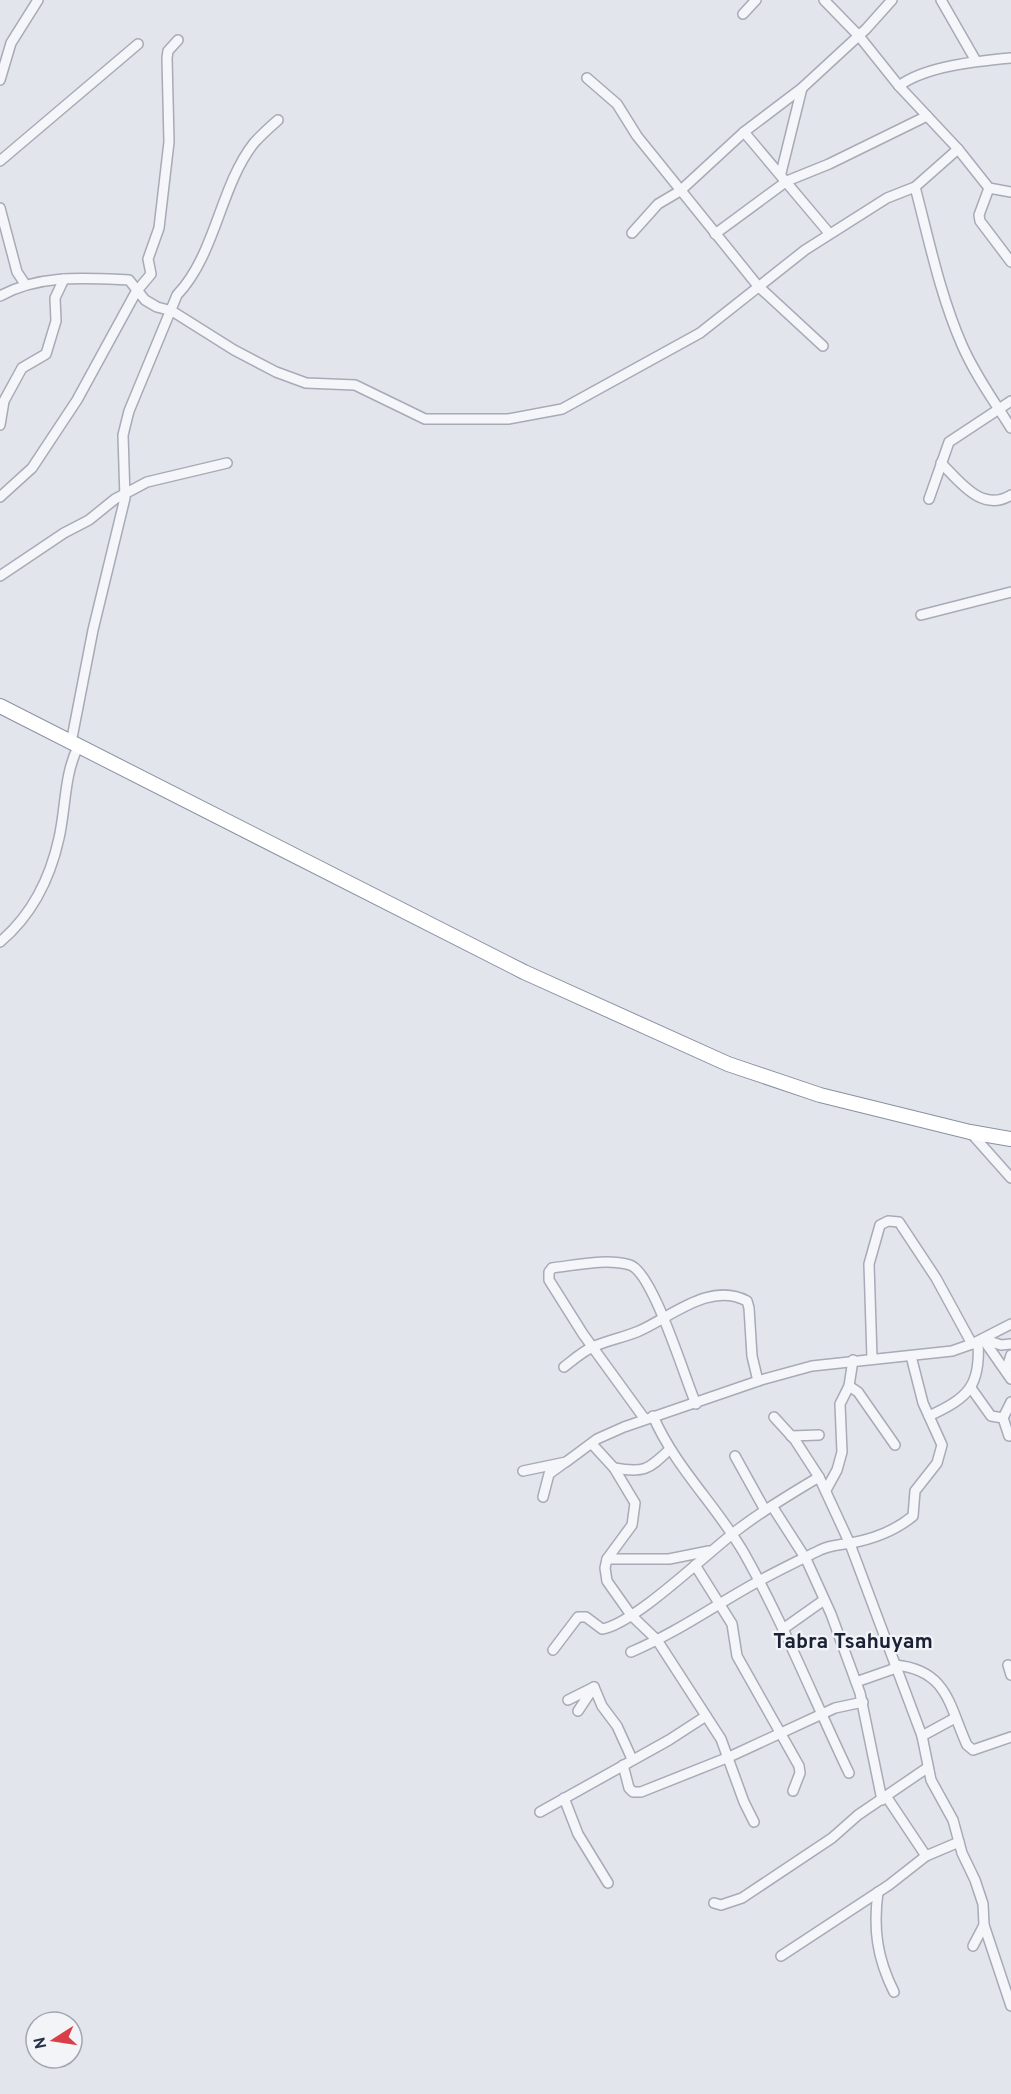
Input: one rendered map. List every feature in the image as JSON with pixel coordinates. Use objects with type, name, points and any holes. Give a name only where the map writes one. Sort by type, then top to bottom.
[{"type":"highway","points":[[0,706],[272,842],[524,972],[728,1064],[820,1095],[970,1132],[1011,1139]]},
{"type":"street","points":[[0,80],[11,43],[38,0]]},
{"type":"street","points":[[743,14],[756,0]]},
{"type":"street","points":[[824,0],[859,36],[899,86],[958,149],[989,188],[1011,192]]},
{"type":"street","points":[[632,233],[658,204],[681,191],[744,132],[802,88],[859,36],[892,0]]},
{"type":"street","points":[[941,0],[976,61]]},
{"type":"street","points":[[0,497],[32,468],[77,400],[136,292],[151,274],[148,259],[159,228],[169,142],[167,58],[168,51],[178,40]]},
{"type":"street","points":[[0,161],[138,44]]},
{"type":"street","points":[[899,86],[917,75],[976,61],[1011,58]]},
{"type":"street","points":[[587,78],[617,104],[637,136],[666,168],[681,191],[758,286],[824,346]]},
{"type":"street","points":[[784,177],[802,88]]},
{"type":"street","points":[[715,234],[784,177],[830,164],[927,116]]},
{"type":"street","points":[[0,942],[14,930],[38,899],[59,839],[93,630],[125,494],[123,435],[129,411],[177,295],[187,285],[206,249],[254,143],[278,120]]},
{"type":"street","points":[[744,132],[829,233]]},
{"type":"street","points":[[0,296],[24,284],[64,279],[83,277],[129,280],[136,292],[157,308],[172,311],[234,350],[288,377],[306,383],[355,386],[434,421],[459,418],[484,420],[541,414],[562,409],[700,333],[829,233],[887,198],[915,187],[958,149]]},
{"type":"street","points":[[915,187],[928,242],[962,344],[982,385],[1011,428]]},
{"type":"street","points":[[989,188],[979,215],[980,221],[1011,262]]},
{"type":"street","points":[[0,208],[17,272],[24,284]]},
{"type":"street","points":[[0,425],[4,401],[22,368],[46,354],[56,321],[55,298],[64,279]]},
{"type":"street","points":[[929,499],[950,442],[1011,401]]},
{"type":"street","points":[[0,576],[125,494],[159,478],[226,463]]},
{"type":"street","points":[[941,464],[976,496],[985,501],[1005,499],[1011,495]]},
{"type":"street","points":[[921,615],[1011,592]]},
{"type":"street","points":[[970,1132],[1011,1178]]},
{"type":"street","points":[[872,1358],[869,1264],[880,1225],[888,1221],[899,1222],[977,1342],[1008,1375]]},
{"type":"street","points":[[696,1404],[648,1282],[641,1272],[633,1266],[612,1263],[552,1268],[549,1272],[549,1280],[592,1346],[648,1417],[669,1450],[732,1534],[783,1629],[849,1773]]},
{"type":"street","points":[[564,1367],[592,1346],[636,1332],[690,1302],[717,1297],[738,1297],[747,1302],[752,1356],[758,1381]]},
{"type":"street","points":[[543,1497],[549,1474],[592,1444],[648,1417],[696,1404],[758,1381],[812,1366],[872,1358],[952,1352],[1011,1324]]},
{"type":"street","points":[[977,1342],[1011,1344]]},
{"type":"street","points":[[929,1416],[950,1407],[971,1388],[976,1378],[979,1359],[977,1342]]},
{"type":"street","points":[[1008,1375],[1011,1355]]},
{"type":"street","points":[[631,1652],[657,1641],[759,1581],[834,1544],[850,1544],[901,1526],[913,1516],[915,1491],[937,1463],[942,1445],[922,1403],[911,1356]]},
{"type":"street","points":[[826,1490],[837,1470],[842,1452],[840,1404],[849,1386],[853,1360]]},
{"type":"street","points":[[849,1386],[858,1392],[895,1445]]},
{"type":"street","points":[[971,1388],[991,1416],[1003,1418]]},
{"type":"street","points":[[1009,1436],[1003,1418],[1011,1402]]},
{"type":"street","points":[[774,1417],[791,1436],[819,1478],[850,1544],[922,1736],[927,1768],[953,1820],[983,1904],[984,1925],[1011,2006]]},
{"type":"street","points":[[791,1436],[819,1435]]},
{"type":"street","points":[[592,1444],[614,1468],[635,1503],[632,1526],[608,1559],[605,1569],[607,1581],[631,1615],[657,1641],[706,1716],[729,1756],[744,1802],[754,1822]]},
{"type":"street","points":[[614,1468],[642,1470],[652,1467],[669,1450]]},
{"type":"street","points":[[735,1456],[768,1508],[806,1559],[824,1600],[862,1702],[884,1798],[926,1856]]},
{"type":"street","points":[[523,1471],[566,1462]]},
{"type":"street","points":[[553,1650],[578,1617],[586,1617],[602,1629],[631,1615],[732,1534],[768,1508],[819,1478]]},
{"type":"street","points":[[608,1559],[669,1559],[710,1551]]},
{"type":"street","points":[[695,1565],[732,1624],[737,1656],[799,1766],[800,1773],[793,1791]]},
{"type":"street","points":[[783,1629],[824,1600]]},
{"type":"street","points":[[1008,1665],[1011,1675]]},
{"type":"street","points":[[855,1682],[896,1666],[916,1668],[948,1693],[955,1718],[967,1745],[973,1750],[1011,1738]]},
{"type":"street","points":[[594,1687],[602,1706],[617,1726],[632,1759]]},
{"type":"street","points":[[568,1700],[594,1687]]},
{"type":"street","points":[[578,1711],[594,1687]]},
{"type":"street","points":[[623,1765],[629,1788],[633,1792],[640,1792],[729,1756],[781,1731],[824,1715],[835,1708],[862,1702]]},
{"type":"street","points":[[540,1812],[706,1716]]},
{"type":"street","points":[[922,1736],[955,1718]]},
{"type":"street","points":[[714,1903],[721,1905],[742,1898],[832,1838],[927,1768]]},
{"type":"street","points":[[564,1798],[578,1834],[608,1882]]},
{"type":"street","points":[[781,1956],[878,1892],[926,1856],[959,1842]]},
{"type":"street","points":[[878,1892],[875,1935],[881,1968],[894,1992]]},
{"type":"street","points":[[973,1946],[984,1925]]},
{"type":"district","name":"Tabra Tsahuyam","points":[[853,1642]]}]
